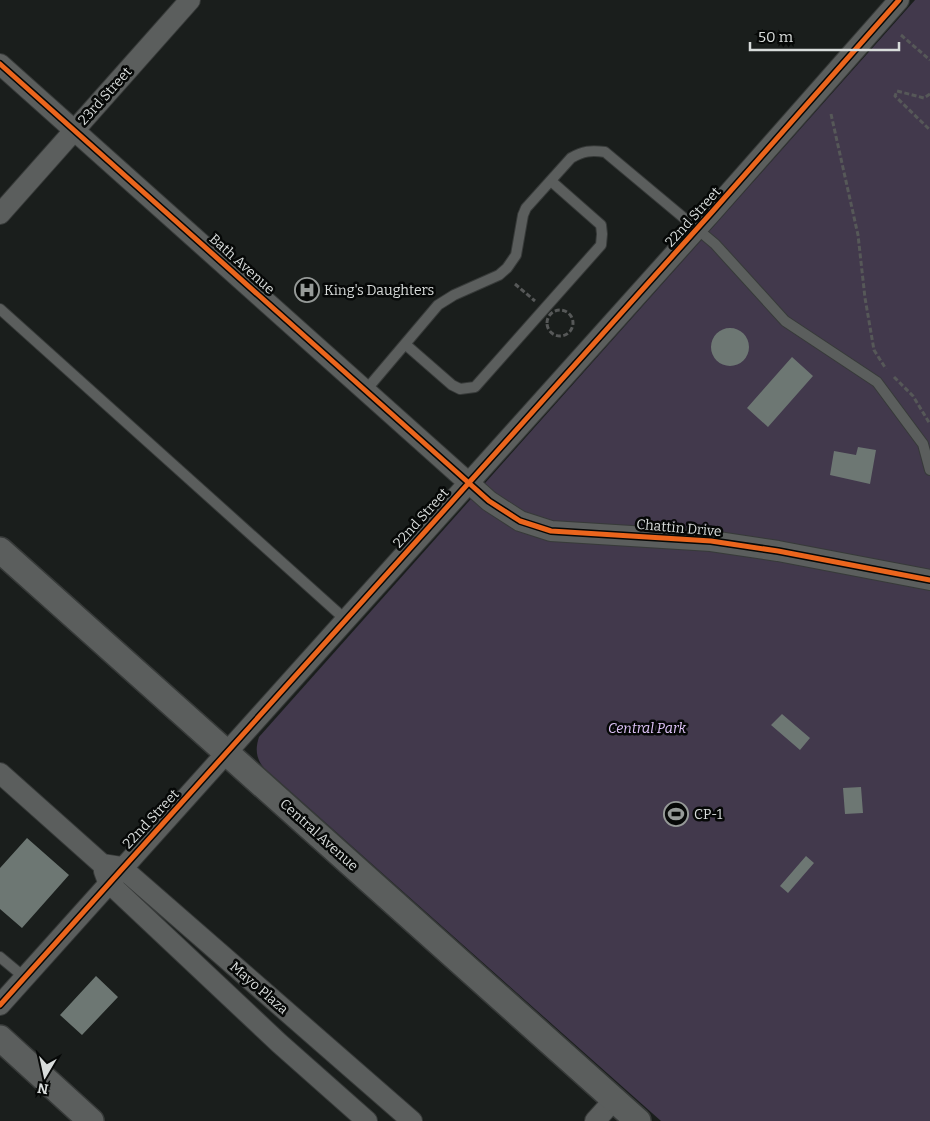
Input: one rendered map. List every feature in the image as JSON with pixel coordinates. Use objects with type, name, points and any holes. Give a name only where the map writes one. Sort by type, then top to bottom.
[{"type":"street","name":"23rd Street","points":[[0,214],[190,0]]},
{"type":"street","name":"22nd Street","points":[[0,1004],[24,978],[110,871],[227,753],[468,482],[698,228],[899,0]]},
{"type":"street","name":"Bath Avenue","points":[[0,64],[468,482]]},
{"type":"street","name":"Chattin Drive","points":[[468,482],[506,513],[533,527],[551,531],[711,541],[778,551],[930,580]]},
{"type":"street","name":"Central Avenue","points":[[0,550],[638,1121]]},
{"type":"street","name":"Mayo Plaza","points":[[0,773],[110,871],[412,1121]]},
{"type":"street","name":"Mayo Plaza","points":[[110,871],[279,1042],[367,1121]]},
{"type":"street","points":[[0,1038],[91,1121]]},
{"type":"street","points":[[596,1121],[614,1100]]},
{"type":"lane","points":[[366,390],[438,306],[454,295],[499,275],[507,268],[516,255],[523,215],[572,158],[580,152],[594,150],[605,152],[698,228],[730,259],[784,320],[876,382],[922,444],[930,470]]},
{"type":"lane","points":[[405,344],[452,385],[468,389],[475,387],[482,380],[601,245],[602,234],[600,225],[551,181]]},
{"type":"lane","points":[[0,309],[346,620]]},
{"type":"lane","points":[[0,957],[24,978]]},
{"type":"path","points":[[901,35],[930,60]]},
{"type":"path","points":[[930,94],[924,98],[897,91],[895,96],[930,130]]},
{"type":"path","points":[[831,114],[858,234],[865,298],[874,350],[888,372],[913,396],[930,424]]},
{"type":"path","points":[[549,329],[554,334],[560,336],[569,331],[572,322],[570,315],[565,311]]},
{"type":"path","points":[[569,331],[576,337]]},
{"type":"green space","name":"Central Park","points":[[915,0],[930,0],[930,1121],[661,1121],[264,768],[258,757],[258,741],[259,737]]},
{"type":"building","points":[[730,328],[744,333],[749,347],[744,361],[730,366],[716,361],[711,347],[716,333]]},
{"type":"building","points":[[792,357],[813,376],[768,427],[747,408]]},
{"type":"building","points":[[858,447],[876,450],[870,484],[830,475],[834,451],[856,455]]},
{"type":"building","points":[[782,714],[810,738],[800,750],[771,725]]},
{"type":"building","points":[[861,787],[863,813],[845,814],[843,788]]},
{"type":"building","points":[[27,838],[69,875],[22,928],[0,909],[0,868]]},
{"type":"building","points":[[806,856],[814,863],[788,893],[780,886]]},
{"type":"building","points":[[96,976],[118,997],[82,1035],[60,1015]]},
{"type":"cycle path","points":[[0,1005],[712,212],[899,0]]},
{"type":"cycle path","points":[[0,64],[489,501],[520,521],[551,531],[711,541],[778,551],[930,580]]},
{"type":"place","name":"King's Daughters","points":[[307,290]]},
{"type":"place","name":"CP-1","points":[[676,814]]}]
